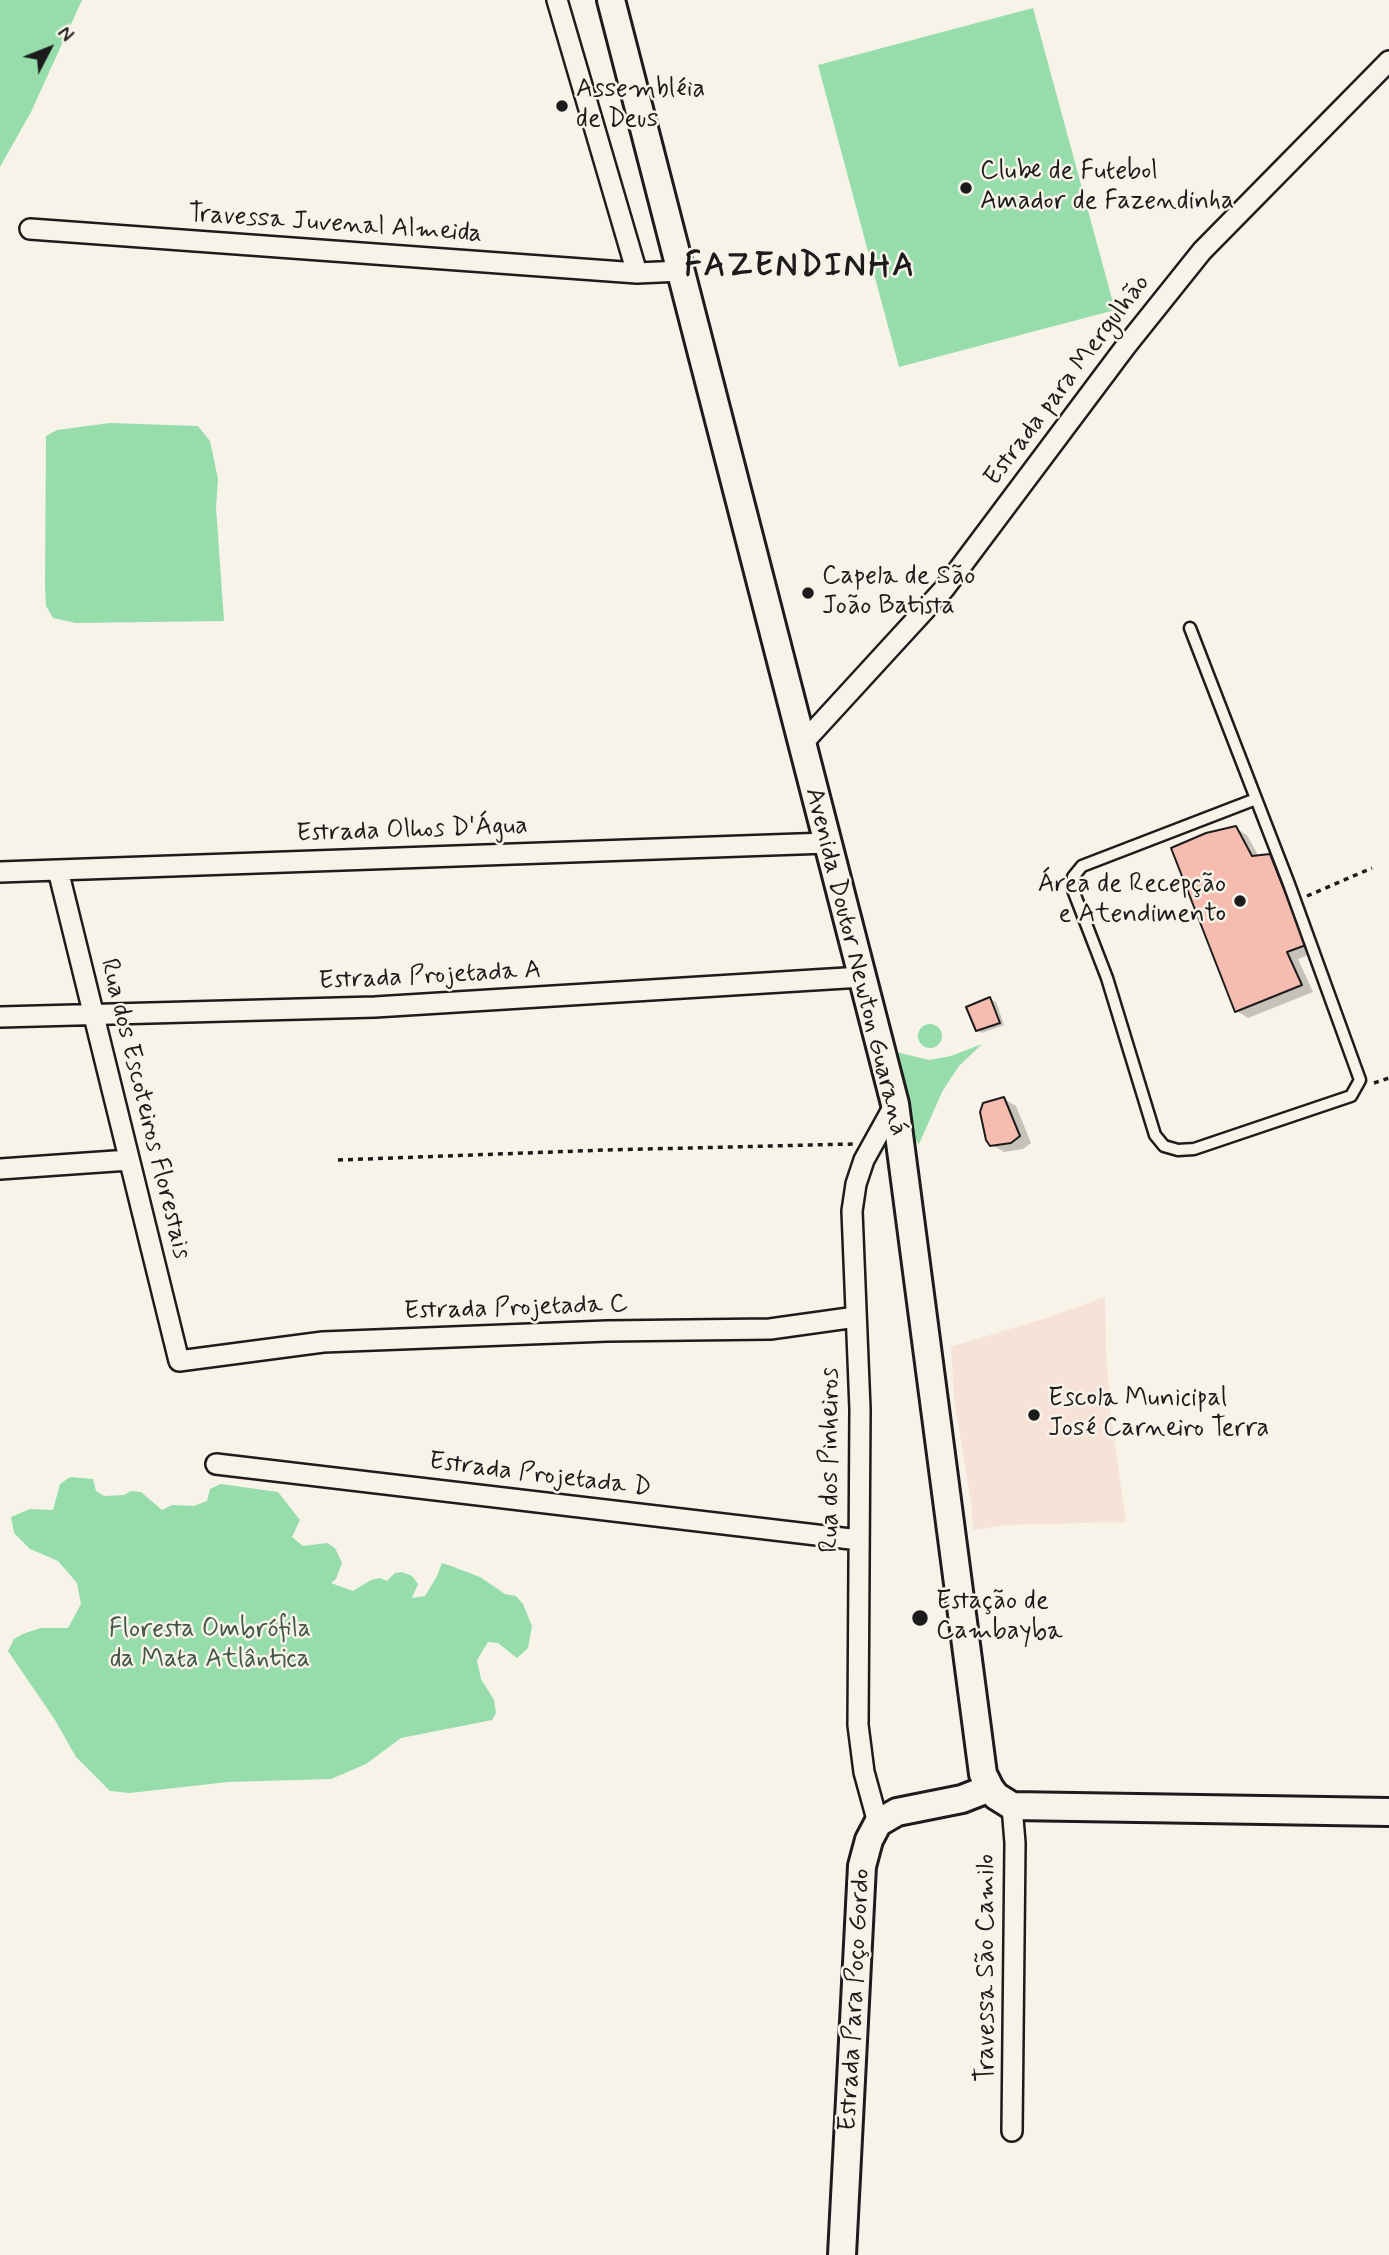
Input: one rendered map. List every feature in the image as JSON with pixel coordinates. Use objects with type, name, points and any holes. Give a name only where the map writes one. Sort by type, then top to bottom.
[{"type":"main road","name":"Avenida Doutor Newton Guaraná","points":[[611,0],[895,1104],[981,1761],[983,1774],[990,1788]]},
{"type":"main road","points":[[878,1823],[897,1812],[962,1799],[990,1788],[1000,1800],[1012,1806],[1389,1812]]},
{"type":"main road","name":"Estrada Para Poço Gordo","points":[[842,2255],[862,1866],[869,1840],[878,1823]]},
{"type":"street","points":[[557,0],[637,274]]},
{"type":"street","name":"Estrada para Mergulhão","points":[[801,745],[944,589],[1126,346],[1202,251],[1389,61]]},
{"type":"street","name":"Travessa Juvenal Almeida","points":[[30,229],[637,274],[682,271]]},
{"type":"street","name":"Estrada Olhos D'Água","points":[[0,872],[827,843]]},
{"type":"street","name":"Rua dos Escoteiros Florestais","points":[[58,870],[179,1361]]},
{"type":"street","name":"Estrada Projetada A","points":[[0,1017],[443,1003],[862,977]]},
{"type":"street","name":"Rua dos Pinheiros","points":[[878,1823],[864,1772],[858,1725],[860,1409],[852,1211],[856,1184],[873,1144],[895,1104]]},
{"type":"street","points":[[0,1168],[130,1160]]},
{"type":"street","name":"Estrada Projetada C","points":[[179,1361],[323,1342],[607,1331],[770,1329],[856,1317]]},
{"type":"street","name":"Estrada Projetada D","points":[[216,1464],[859,1540]]},
{"type":"street","name":"Travessa São Camilo","points":[[1012,1806],[1015,1843],[1012,2131]]},
{"type":"lane","points":[[1190,628],[1295,900],[1360,1080],[1351,1096],[1194,1149],[1178,1150],[1164,1146],[1155,1135],[1107,978],[1073,890],[1073,877],[1082,866],[1256,799]]},
{"type":"path","points":[[1295,900],[1373,868]]},
{"type":"path","points":[[338,1160],[873,1144]]},
{"type":"shaded area","name":"Escola Municipal José Carneiro Terra","points":[[1105,1297],[1110,1409],[1126,1522],[1005,1525],[973,1530],[972,1508],[954,1398],[951,1347]]},
{"type":"green space","points":[[0,0],[82,0],[31,112],[0,167]]},
{"type":"green space","name":"Clube de Futebol Amador de Fazendinha","points":[[1033,8],[1115,310],[899,367],[818,65]]},
{"type":"green space","points":[[110,423],[198,426],[210,441],[218,479],[216,507],[224,621],[76,623],[53,618],[46,606],[46,436],[57,430]]},
{"type":"green space","points":[[930,1024],[941,1031],[942,1036],[935,1047],[930,1048],[919,1041],[918,1036],[925,1025]]},
{"type":"green space","points":[[982,1044],[959,1066],[943,1090],[919,1144],[912,1125],[907,1092],[896,1052],[929,1060],[951,1056]]},
{"type":"green space","name":"Floresta Ombrófila da Mata Atlântica","points":[[70,1477],[93,1479],[96,1491],[104,1496],[141,1492],[162,1510],[172,1505],[194,1506],[207,1501],[210,1489],[221,1484],[278,1492],[300,1520],[292,1537],[303,1546],[327,1543],[335,1548],[342,1563],[336,1579],[331,1583],[353,1591],[371,1580],[380,1578],[387,1581],[395,1573],[402,1572],[412,1576],[418,1584],[412,1598],[425,1596],[442,1563],[480,1577],[505,1594],[516,1596],[523,1604],[532,1626],[528,1648],[517,1658],[498,1643],[488,1642],[477,1660],[481,1679],[494,1700],[496,1713],[492,1720],[401,1738],[366,1764],[331,1779],[228,1782],[130,1793],[110,1791],[76,1757],[55,1720],[8,1651],[14,1639],[25,1633],[41,1628],[68,1628],[81,1604],[77,1583],[58,1561],[30,1549],[14,1533],[11,1517],[30,1509],[53,1510],[60,1484]]},
{"type":"building","name":"Área de Recepção e Atendimento","points":[[1236,826],[1252,856],[1270,854],[1306,945],[1287,952],[1302,985],[1235,1012],[1171,848],[1206,833]]},
{"type":"building","points":[[990,997],[1000,1023],[976,1031],[966,1007]]},
{"type":"building","points":[[1004,1097],[1020,1136],[1011,1143],[990,1146],[986,1140],[980,1112],[983,1103]]},
{"type":"place","name":"Assembléia de Deus","points":[[562,106]]},
{"type":"place","name":"Clube de Futebol Amador de Fazendinha","points":[[966,188]]},
{"type":"place","name":"Capela de São João Batista","points":[[808,593]]},
{"type":"place","name":"Área de Recepção e Atendimento","points":[[1240,901]]},
{"type":"place","name":"Escola Municipal José Carneiro Terra","points":[[1034,1415]]},
{"type":"place","name":"Estação de Cambayba","points":[[920,1618]]},
{"type":"district","name":"FAZENDINHA","points":[[800,268]]}]
